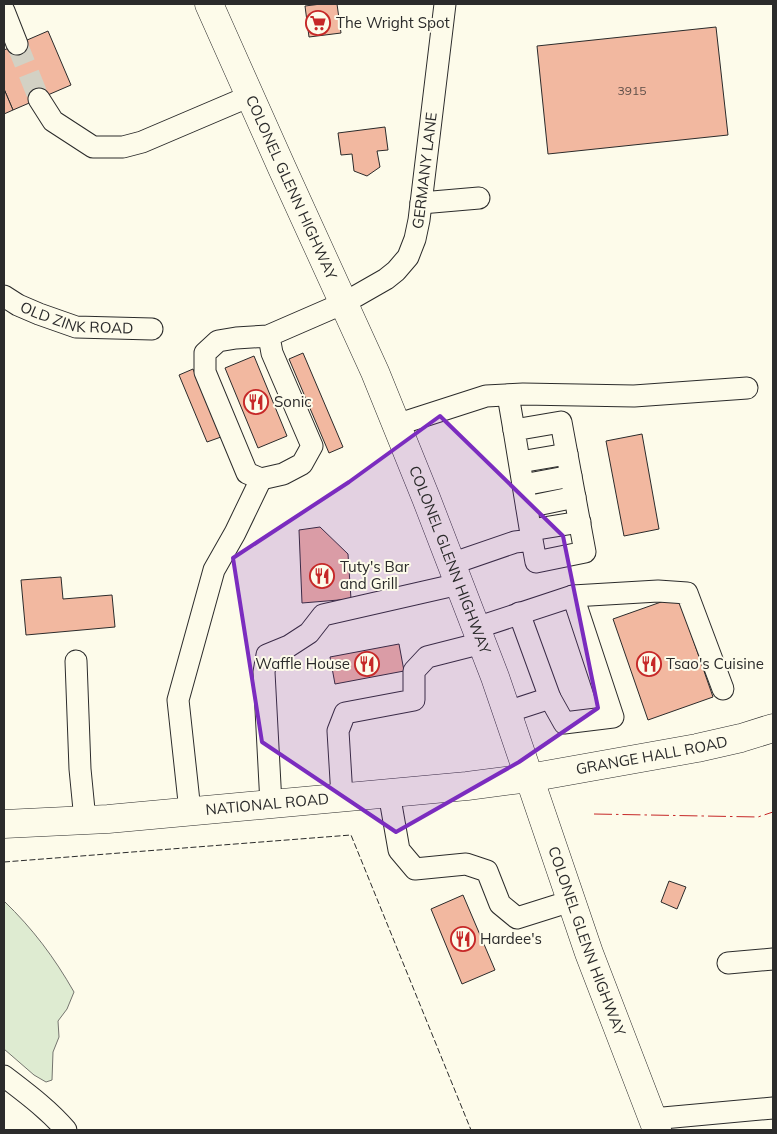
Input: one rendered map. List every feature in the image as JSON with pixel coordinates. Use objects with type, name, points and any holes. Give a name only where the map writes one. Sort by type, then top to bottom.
[{"type":"main road","name":"COLONEL GLENN HIGHWAY","points":[[209,4],[375,372],[479,636],[507,712],[589,953],[654,1125]]},
{"type":"main road","name":"GRANGE HALL ROAD","points":[[529,778],[697,748],[741,738],[773,728]]},
{"type":"main road","name":"NATIONAL ROAD","points":[[4,824],[85,820],[342,798],[529,778]]},
{"type":"street","name":"GERMANY LANE","points":[[261,479],[247,472],[205,372],[204,353],[218,341],[268,336],[344,303],[386,279],[408,257],[415,239],[421,203],[445,4]]},
{"type":"street","points":[[4,11],[17,44]]},
{"type":"street","points":[[39,99],[52,121],[93,148],[123,147],[142,142],[250,96]]},
{"type":"street","points":[[421,203],[479,198]]},
{"type":"street","name":"OLD ZINK ROAD","points":[[4,296],[18,305],[76,327],[152,329]]},
{"type":"street","points":[[190,811],[178,700],[214,570],[235,533],[261,479],[283,474],[302,464],[312,446],[272,353],[268,336]]},
{"type":"street","points":[[396,426],[486,396],[523,394],[634,396],[747,388]]},
{"type":"street","points":[[508,395],[536,562],[585,552],[557,394]]},
{"type":"street","points":[[514,430],[561,422]]},
{"type":"street","points":[[520,462],[567,454]]},
{"type":"street","points":[[523,485],[571,476]]},
{"type":"street","points":[[527,507],[575,497]]},
{"type":"street","points":[[271,804],[264,672],[268,655],[289,646],[309,633],[323,615],[455,574],[515,542],[532,535],[580,522]]},
{"type":"street","points":[[342,798],[338,731],[345,713],[414,700],[414,671],[427,657],[479,636],[519,613],[572,596],[658,591],[687,593],[723,689]]},
{"type":"street","points":[[519,613],[550,698],[564,723],[614,717],[572,596]]},
{"type":"street","points":[[76,661],[80,769],[85,820]]},
{"type":"street","points":[[507,712],[550,698]]},
{"type":"street","points":[[389,793],[399,850],[415,869],[466,864],[487,871],[500,904],[517,918],[571,902]]},
{"type":"street","points":[[728,963],[773,959]]},
{"type":"street","points":[[4,1076],[31,1096],[66,1130]]},
{"type":"street","points":[[654,1125],[773,1108]]},
{"type":"highlighted area","points":[[440,416],[563,536],[598,708],[519,762],[396,832],[262,742],[233,558],[349,482]]},
{"type":"green space","points":[[4,901],[42,944],[74,992],[67,1009],[58,1021],[59,1037],[53,1052],[52,1080],[46,1082],[34,1075],[4,1049]]},
{"type":"building","points":[[337,4],[341,33],[309,37],[305,6]]},
{"type":"building","points":[[716,27],[728,135],[548,154],[537,46]]},
{"type":"building","points":[[48,31],[71,85],[13,110],[4,89],[4,50]]},
{"type":"building","points":[[4,89],[13,110],[4,114]]},
{"type":"building","points":[[385,127],[388,150],[377,151],[380,167],[367,176],[354,171],[352,154],[341,155],[338,133]]},
{"type":"building","points":[[303,353],[343,447],[329,453],[289,359]]},
{"type":"building","name":"Sonic","points":[[254,356],[287,436],[258,448],[225,368]]},
{"type":"building","points":[[193,369],[221,437],[207,442],[179,375]]},
{"type":"building","points":[[642,434],[659,529],[624,536],[606,441]]},
{"type":"building","points":[[320,527],[348,554],[351,599],[302,603],[299,530]]},
{"type":"building","points":[[61,577],[63,599],[112,595],[115,627],[26,635],[21,580]]},
{"type":"building","points":[[678,596],[713,697],[648,720],[613,619]]},
{"type":"building","name":"Waffle House","points":[[399,644],[404,671],[335,684],[330,657]]},
{"type":"building","points":[[669,881],[686,887],[677,909],[661,902]]},
{"type":"building","name":"Hardee's","points":[[463,895],[495,970],[462,984],[431,909]]},
{"type":"tunnel","points":[[17,44],[39,99]]},
{"type":"fence","points":[[4,862],[351,835],[471,1130]]},
{"type":"power","points":[[594,814],[758,817],[773,812]]},
{"type":"place","name":"The Wright Spot","points":[[318,23]]},
{"type":"place","name":"Sonic","points":[[256,402]]},
{"type":"place","name":"Tuty's Bar and Grill","points":[[322,576]]},
{"type":"place","name":"Waffle House","points":[[367,664]]},
{"type":"place","name":"Tsao's Cuisine","points":[[649,664]]},
{"type":"place","name":"Hardee's","points":[[463,939]]}]
